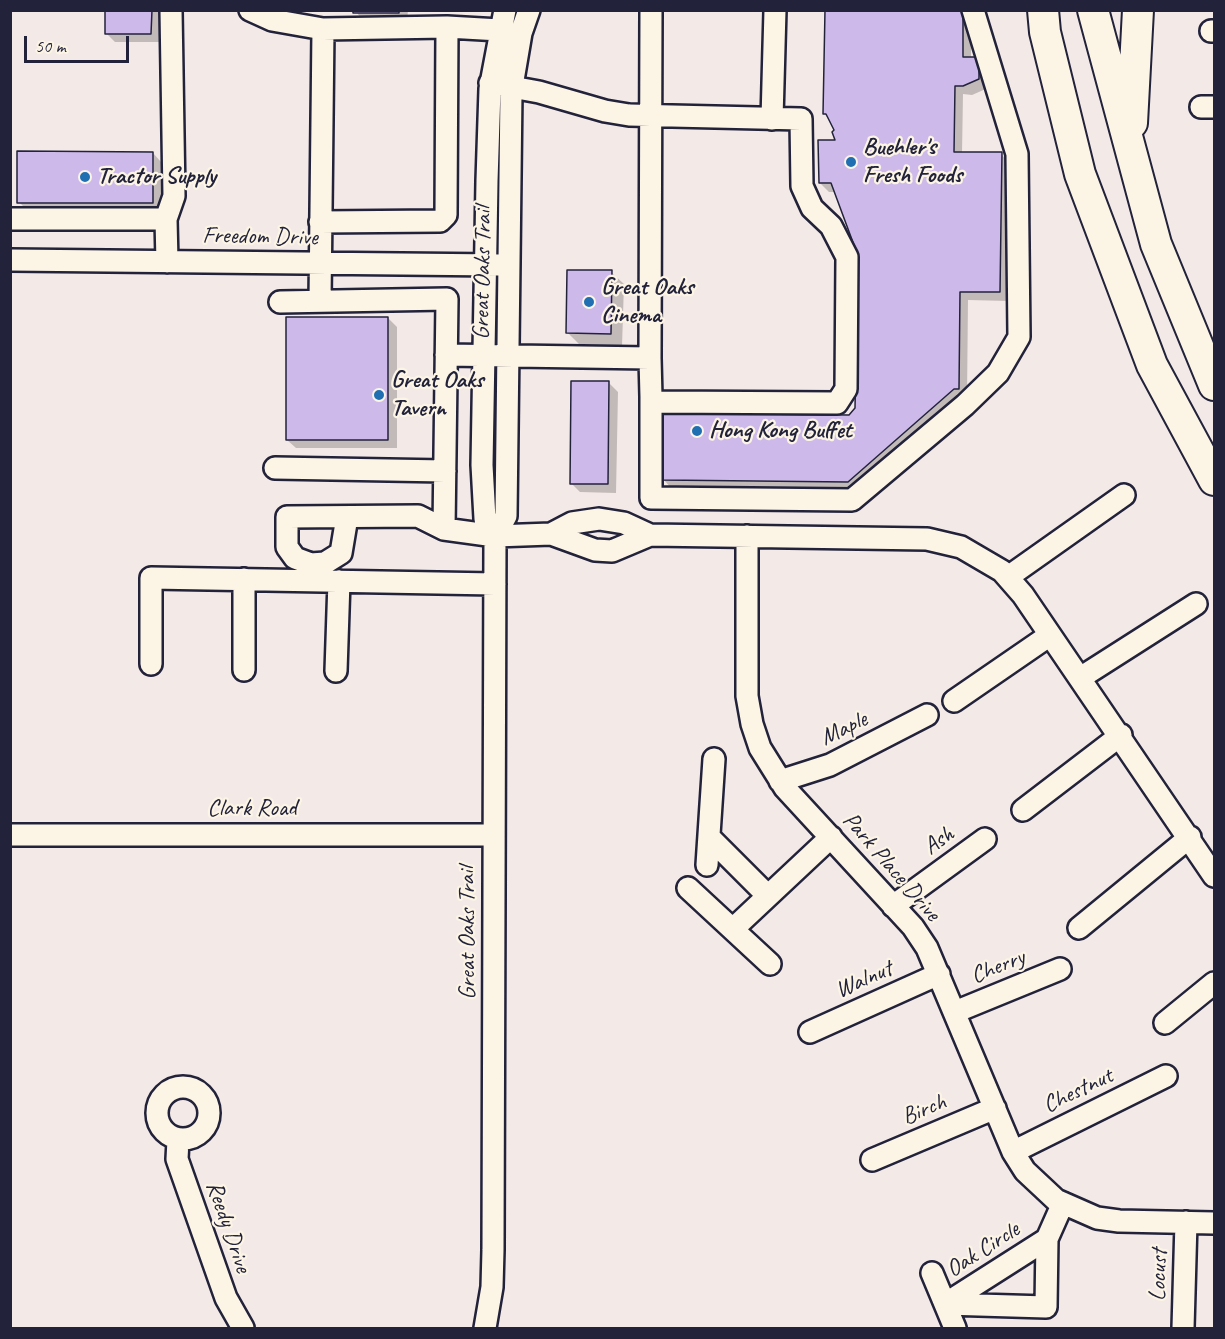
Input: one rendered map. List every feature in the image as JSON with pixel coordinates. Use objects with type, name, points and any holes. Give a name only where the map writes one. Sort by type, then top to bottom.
[{"type":"highway","points":[[1093,10],[1156,244],[1215,384]]},
{"type":"highway","points":[[1131,150],[1138,10]]},
{"type":"highway","points":[[1042,18],[1080,174],[1152,365],[1215,480]]},
{"type":"street","points":[[167,262],[166,219],[174,196],[171,10]]},
{"type":"street","points":[[250,10],[272,20],[323,28],[502,20]]},
{"type":"street","name":"Great Oaks Trail","points":[[485,1329],[492,1287],[493,1250],[495,536],[506,516],[512,86],[521,33],[528,10]]},
{"type":"street","points":[[651,10],[653,116],[651,498],[852,500],[965,405],[998,373],[1019,337],[1017,154],[973,10]]},
{"type":"street","points":[[772,118],[775,10]]},
{"type":"street","name":"Great Oaks Trail","points":[[495,536],[484,519],[482,465],[490,83],[502,20]]},
{"type":"street","points":[[320,222],[440,221],[447,215],[454,22]]},
{"type":"street","points":[[320,301],[323,28]]},
{"type":"street","points":[[490,83],[512,86],[605,111],[653,116],[801,119],[802,186],[812,208],[831,226],[847,257],[846,389],[837,403],[657,402],[651,397]]},
{"type":"street","points":[[10,219],[166,219]]},
{"type":"street","name":"Freedom Drive","points":[[10,260],[509,265]]},
{"type":"street","points":[[280,302],[447,299],[444,529]]},
{"type":"street","points":[[446,355],[650,358]]},
{"type":"street","points":[[275,468],[445,471]]},
{"type":"street","points":[[1008,577],[1124,495]]},
{"type":"street","points":[[347,517],[418,516],[444,529],[495,536],[551,534],[595,550],[612,551],[650,536],[747,536],[927,539],[948,543],[978,555],[1008,577],[1120,735],[1215,876]]},
{"type":"street","points":[[551,534],[572,523],[599,519],[624,523],[650,536]]},
{"type":"street","name":"Park Place Drive","points":[[747,536],[747,696],[752,724],[760,748],[780,781],[913,927],[939,974],[1013,1152],[1039,1186],[1076,1210],[1108,1220],[1215,1223]]},
{"type":"street","points":[[152,664],[152,578],[495,584]]},
{"type":"street","points":[[244,579],[244,670]]},
{"type":"street","points":[[336,670],[339,581]]},
{"type":"street","points":[[1080,678],[1196,603]]},
{"type":"street","points":[[954,701],[1050,635]]},
{"type":"street","name":"Maple","points":[[780,781],[830,765],[927,715]]},
{"type":"street","points":[[1023,810],[1120,735]]},
{"type":"street","points":[[707,865],[714,759]]},
{"type":"street","name":"Clark Road","points":[[10,835],[494,835]]},
{"type":"street","points":[[709,837],[768,896]]},
{"type":"street","points":[[734,928],[831,837]]},
{"type":"street","points":[[1079,928],[1190,837]]},
{"type":"street","name":"Ash","points":[[893,906],[985,839]]},
{"type":"street","points":[[688,888],[734,928],[770,964]]},
{"type":"street","name":"Cherry","points":[[955,1012],[1060,969]]},
{"type":"street","name":"Walnut","points":[[810,1032],[939,974]]},
{"type":"street","points":[[1165,1023],[1215,983]]},
{"type":"street","name":"Chestnut","points":[[1013,1152],[1166,1077]]},
{"type":"street","name":"Birch","points":[[873,1160],[995,1108]]},
{"type":"street","name":"Reedy Drive","points":[[178,1140],[177,1159],[226,1298],[243,1329]]},
{"type":"street","name":"Oak Circle","points":[[945,1304],[1046,1307],[1047,1239],[1063,1203]]},
{"type":"street","name":"Locust","points":[[1183,1329],[1186,1222]]},
{"type":"street","name":"Oak Circle","points":[[945,1304],[1047,1239]]},
{"type":"street","name":"Oak Circle","points":[[932,1273],[955,1329]]},
{"type":"building","points":[[105,10],[152,10],[151,34],[105,34]]},
{"type":"building","points":[[353,10],[399,10],[399,13],[353,13]]},
{"type":"building","points":[[825,10],[963,10],[963,57],[979,57],[979,79],[963,86],[955,86],[954,152],[1002,152],[1000,292],[960,292],[959,389],[954,389],[848,482],[662,480],[663,413],[849,415],[855,408],[858,256],[831,183],[819,183],[818,140],[835,140],[832,132],[834,130],[826,114],[823,114]]},
{"type":"building","name":"Tractor Supply","points":[[17,151],[153,152],[153,203],[17,203]]},
{"type":"building","name":"Great Oaks Cinema","points":[[567,270],[612,270],[611,334],[566,333]]},
{"type":"building","points":[[286,317],[388,317],[388,440],[286,440]]},
{"type":"building","points":[[571,381],[609,381],[608,484],[570,484]]},
{"type":"place","name":"Buehler's Fresh Foods","points":[[851,162]]},
{"type":"place","name":"Tractor Supply","points":[[85,177]]},
{"type":"place","name":"Great Oaks Cinema","points":[[589,302]]},
{"type":"place","name":"Great Oaks Tavern","points":[[379,395]]},
{"type":"place","name":"Hong Kong Buffet","points":[[697,431]]}]
